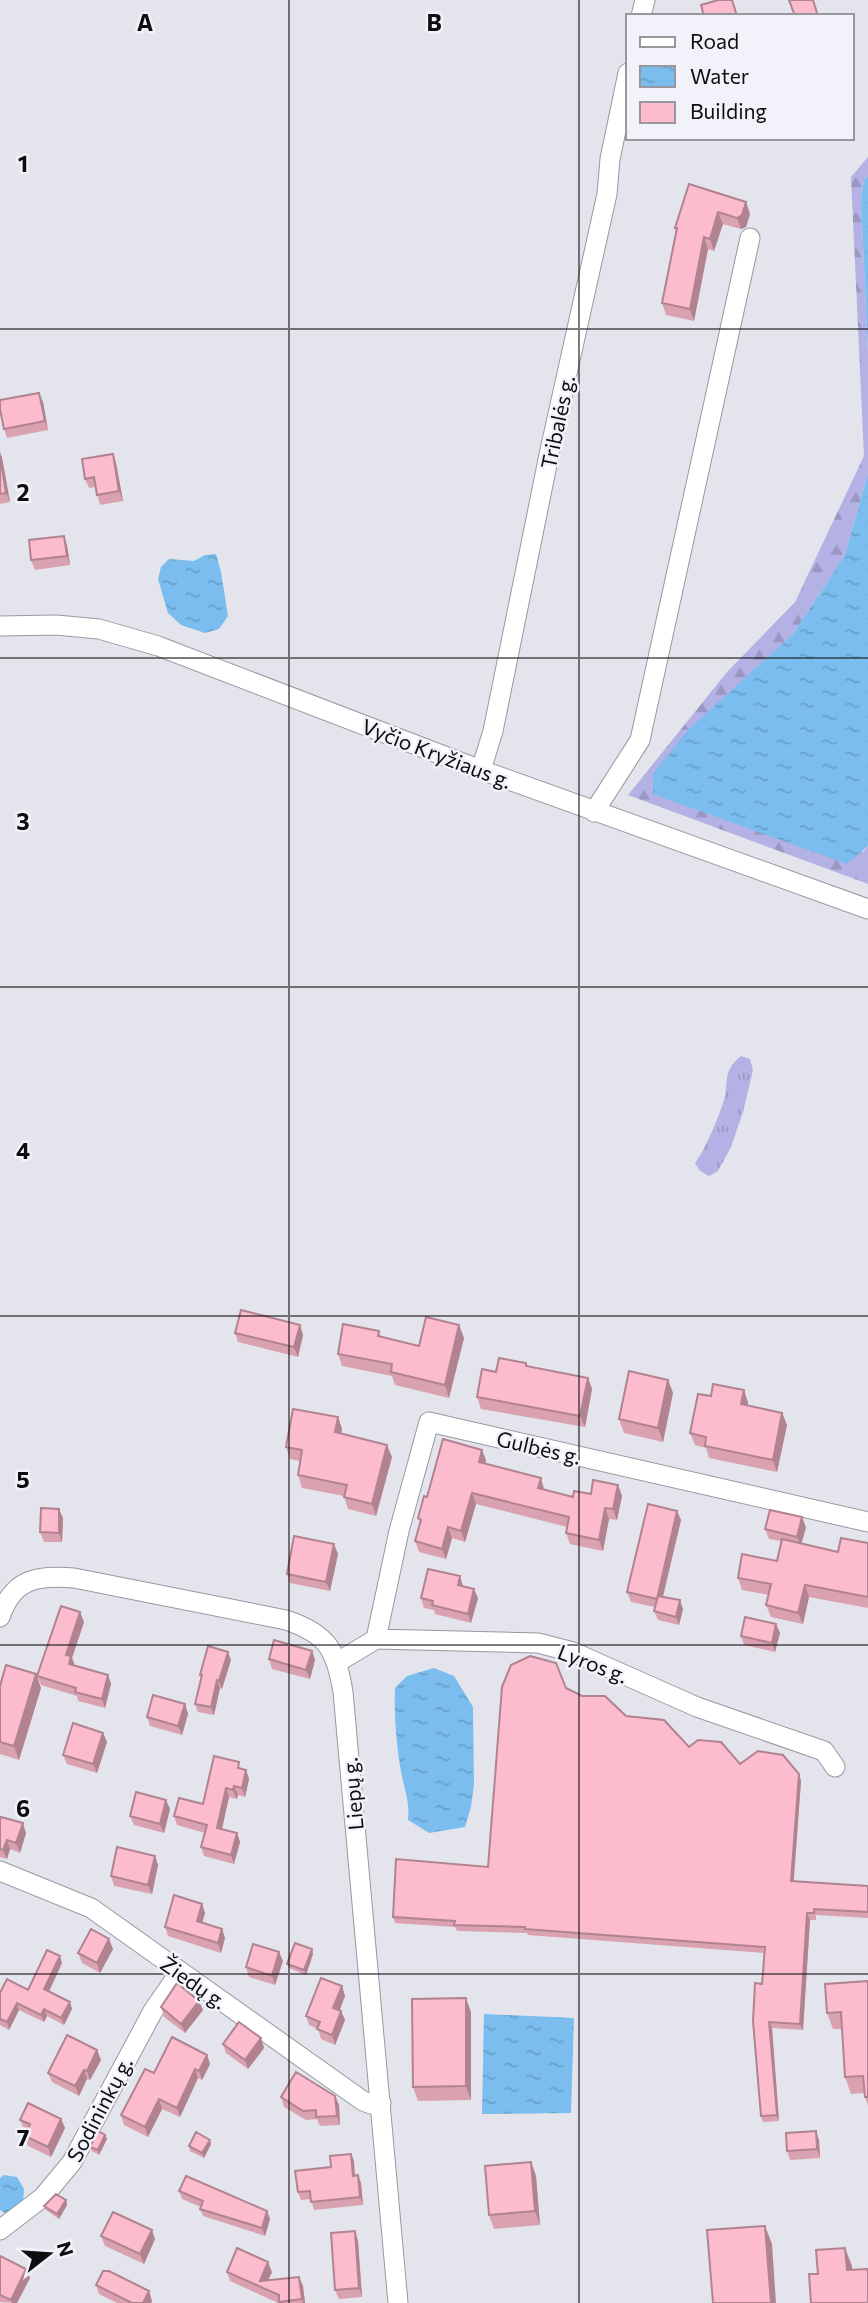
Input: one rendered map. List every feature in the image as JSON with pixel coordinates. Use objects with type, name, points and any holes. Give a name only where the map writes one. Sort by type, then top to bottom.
[{"type":"street","name":"Tribalės g.","points":[[481,770],[493,731],[607,194],[610,159],[626,83]]},
{"type":"street","points":[[594,812],[640,740],[750,238]]},
{"type":"street","name":"Vyčio Kryžiaus g.","points":[[0,626],[56,625],[99,629],[158,646],[594,812],[868,909]]},
{"type":"street","name":"Gulbės g.","points":[[376,1639],[399,1531],[429,1422],[868,1522]]},
{"type":"street","name":"Liepų g.","points":[[0,1617],[11,1593],[21,1585],[48,1576],[74,1578],[286,1620],[307,1627],[321,1636],[330,1649],[343,1692],[398,2303]]},
{"type":"street","points":[[336,1663],[376,1639]]},
{"type":"street","name":"Lyros g.","points":[[376,1639],[538,1643],[573,1652],[697,1707],[824,1751],[835,1767]]},
{"type":"street","name":"Žiedų g.","points":[[0,1871],[92,1908],[363,2101],[381,2104]]},
{"type":"street","name":"Sodininkų g.","points":[[0,2230],[43,2197],[72,2162],[153,2011],[180,1972]]},
{"type":"green space","points":[[868,157],[868,176],[864,180],[861,200],[868,353],[868,473],[845,555],[793,634],[741,683],[863,852],[868,846],[868,884],[628,795],[727,672],[795,602],[864,456],[851,177]]},
{"type":"green space","points":[[741,1056],[750,1059],[753,1070],[743,1112],[731,1147],[718,1171],[709,1176],[700,1171],[695,1163],[720,1112],[729,1070]]},
{"type":"water","points":[[868,176],[868,353],[861,200],[864,180]]},
{"type":"water","points":[[868,473],[868,846],[847,864],[653,794],[653,774],[687,731],[793,634],[845,555]]},
{"type":"water","points":[[216,554],[228,616],[219,629],[205,633],[181,625],[168,613],[158,579],[161,567],[169,559],[194,561],[205,555]]},
{"type":"water","points":[[434,1668],[454,1676],[473,1707],[474,1784],[465,1827],[429,1833],[408,1820],[396,1737],[395,1688],[407,1676]]},
{"type":"water","points":[[484,2014],[574,2018],[571,2113],[482,2114]]},
{"type":"water","points":[[4,2175],[17,2177],[24,2189],[23,2203],[16,2210],[5,2213],[0,2210],[0,2178]]},
{"type":"building","points":[[718,0],[732,0],[736,14],[703,14],[701,5]]},
{"type":"building","points":[[789,0],[813,0],[817,14],[794,14]]},
{"type":"building","points":[[689,184],[746,202],[742,215],[737,218],[718,212],[710,239],[704,237],[690,309],[662,303],[675,228]]},
{"type":"building","points":[[39,393],[45,421],[4,429],[0,400]]},
{"type":"building","points":[[113,454],[119,491],[97,495],[94,477],[85,479],[82,459]]},
{"type":"building","points":[[0,455],[6,493],[0,494]]},
{"type":"building","points":[[64,536],[67,556],[31,560],[29,540]]},
{"type":"building","points":[[241,1310],[300,1325],[294,1347],[235,1333]]},
{"type":"building","points":[[426,1317],[459,1325],[445,1385],[391,1372],[392,1364],[338,1354],[343,1324],[379,1331],[378,1336],[419,1346]]},
{"type":"building","points":[[499,1358],[588,1378],[580,1416],[477,1397],[482,1369],[496,1372]]},
{"type":"building","points":[[629,1371],[668,1380],[658,1428],[619,1419]]},
{"type":"building","points":[[713,1384],[744,1390],[741,1404],[782,1413],[773,1460],[705,1446],[706,1437],[690,1433],[698,1394],[711,1396]]},
{"type":"building","points":[[293,1409],[338,1417],[335,1432],[387,1445],[372,1504],[344,1497],[347,1485],[298,1475],[302,1450],[286,1447]]},
{"type":"building","points":[[443,1439],[482,1450],[479,1462],[541,1478],[538,1488],[573,1497],[574,1491],[591,1494],[593,1480],[618,1485],[613,1509],[605,1508],[599,1540],[566,1533],[569,1517],[472,1493],[461,1531],[448,1527],[442,1549],[415,1541],[424,1496],[427,1497]]},
{"type":"building","points":[[648,1504],[677,1511],[657,1599],[627,1592]]},
{"type":"building","points":[[41,1508],[59,1509],[59,1533],[40,1532]]},
{"type":"building","points":[[770,1510],[802,1517],[797,1537],[765,1529]]},
{"type":"building","points":[[294,1536],[334,1544],[326,1582],[287,1574]]},
{"type":"building","points":[[841,1538],[868,1543],[868,1597],[805,1585],[798,1613],[766,1605],[771,1584],[738,1578],[742,1554],[777,1561],[782,1539],[838,1552]]},
{"type":"building","points":[[428,1569],[460,1576],[458,1585],[474,1589],[468,1614],[432,1605],[433,1601],[421,1598]]},
{"type":"building","points":[[658,1596],[680,1600],[676,1617],[654,1611]]},
{"type":"building","points":[[61,1606],[80,1612],[66,1655],[71,1656],[69,1664],[108,1675],[102,1699],[75,1692],[76,1688],[37,1676]]},
{"type":"building","points":[[745,1617],[776,1624],[772,1643],[741,1636]]},
{"type":"building","points":[[274,1640],[312,1651],[306,1670],[269,1659]]},
{"type":"building","points":[[208,1646],[228,1652],[219,1681],[217,1680],[211,1707],[195,1704]]},
{"type":"building","points":[[530,1656],[556,1663],[566,1688],[582,1696],[605,1696],[626,1716],[664,1720],[689,1747],[698,1740],[721,1742],[740,1764],[758,1751],[783,1755],[799,1774],[791,1881],[868,1886],[868,1912],[814,1909],[814,1913],[807,1913],[800,2024],[769,2022],[777,2115],[761,2116],[753,2021],[755,1983],[762,1984],[765,1947],[525,1927],[454,1925],[455,1921],[393,1917],[396,1859],[488,1867],[502,1687],[511,1665]]},
{"type":"building","points":[[6,1665],[36,1674],[14,1746],[0,1742],[0,1686]]},
{"type":"building","points":[[153,1695],[185,1704],[178,1726],[147,1717]]},
{"type":"building","points":[[73,1723],[103,1733],[93,1764],[63,1755]]},
{"type":"building","points":[[214,1756],[239,1762],[238,1768],[246,1770],[242,1788],[226,1788],[217,1828],[237,1833],[231,1855],[201,1847],[207,1825],[174,1816],[179,1798],[203,1804]]},
{"type":"building","points":[[136,1792],[166,1800],[160,1824],[130,1816]]},
{"type":"building","points":[[1,1817],[23,1823],[16,1843],[7,1840],[3,1850],[0,1849]]},
{"type":"building","points":[[117,1847],[155,1856],[148,1885],[111,1876]]},
{"type":"building","points":[[174,1895],[202,1904],[197,1921],[222,1929],[218,1943],[165,1927]]},
{"type":"building","points":[[91,1929],[109,1939],[97,1963],[78,1953]]},
{"type":"building","points":[[295,1943],[312,1949],[304,1970],[287,1964]]},
{"type":"building","points":[[253,1944],[279,1952],[272,1976],[246,1967]]},
{"type":"building","points":[[47,1950],[60,1956],[44,1989],[70,2002],[61,2018],[44,2009],[41,2015],[17,2003],[7,2022],[0,2019],[0,1991],[7,1979],[28,1990]]},
{"type":"building","points":[[321,1978],[342,1986],[333,2008],[341,2011],[332,2035],[317,2029],[320,2022],[306,2016]]},
{"type":"building","points":[[868,1981],[868,2097],[865,2097],[863,2076],[845,2077],[841,2012],[827,2013],[825,1984]]},
{"type":"building","points":[[177,1983],[199,2001],[181,2024],[161,2007]]},
{"type":"building","points":[[466,1998],[466,2086],[413,2087],[412,1999]]},
{"type":"building","points":[[239,2022],[261,2038],[245,2060],[223,2044]]},
{"type":"building","points":[[67,2035],[97,2050],[87,2071],[84,2070],[75,2086],[48,2073]]},
{"type":"building","points":[[172,2037],[207,2055],[199,2071],[195,2069],[177,2108],[159,2099],[145,2127],[121,2115],[145,2069],[154,2073]]},
{"type":"building","points":[[296,2072],[335,2096],[337,2116],[316,2117],[316,2110],[303,2111],[281,2097]]},
{"type":"building","points":[[28,2103],[61,2119],[48,2147],[25,2136],[30,2124],[20,2120]]},
{"type":"building","points":[[98,2131],[105,2135],[98,2150],[90,2147]]},
{"type":"building","points":[[816,2131],[817,2149],[787,2151],[786,2133]]},
{"type":"building","points":[[196,2132],[210,2140],[202,2153],[189,2146]]},
{"type":"building","points":[[351,2154],[353,2176],[358,2175],[360,2197],[311,2202],[310,2191],[298,2192],[295,2171],[331,2167],[330,2156]]},
{"type":"building","points":[[531,2162],[535,2211],[489,2215],[485,2166]]},
{"type":"building","points":[[186,2176],[267,2211],[262,2228],[200,2209],[203,2201],[179,2191]]},
{"type":"building","points":[[56,2194],[66,2200],[57,2214],[44,2206]]},
{"type":"building","points":[[113,2212],[152,2230],[140,2254],[101,2236]]},
{"type":"building","points":[[765,2226],[771,2303],[713,2303],[707,2230]]},
{"type":"building","points":[[355,2231],[359,2288],[335,2290],[331,2233]]},
{"type":"building","points":[[237,2248],[268,2262],[260,2281],[299,2277],[302,2299],[279,2302],[279,2295],[227,2272]]},
{"type":"building","points":[[845,2248],[847,2270],[868,2269],[868,2303],[811,2303],[809,2274],[818,2274],[816,2250]]},
{"type":"building","points":[[0,2256],[26,2269],[11,2300],[0,2295]]},
{"type":"building","points":[[103,2271],[109,2271],[149,2291],[143,2303],[132,2303],[96,2285]]}]
